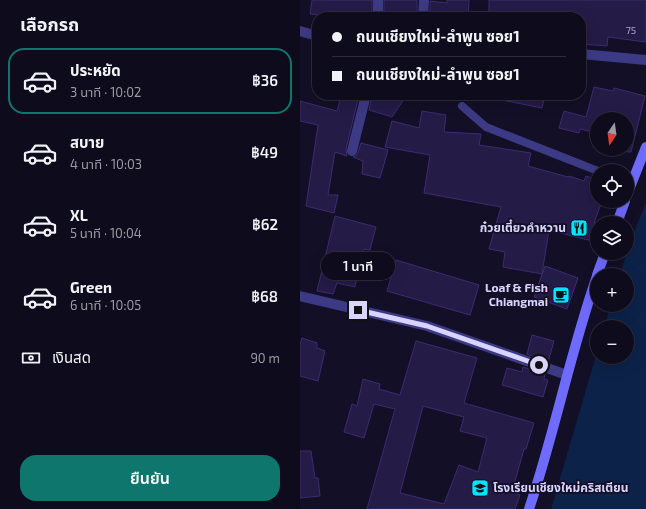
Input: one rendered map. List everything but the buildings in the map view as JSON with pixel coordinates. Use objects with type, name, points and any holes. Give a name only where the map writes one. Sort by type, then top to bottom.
[{"type":"main road","points":[[634,172],[646,147]]},
{"type":"main road","points":[[529,509],[540,475],[583,315],[590,296]]},
{"type":"street","points":[[378,0],[378,12]]},
{"type":"street","points":[[423,12],[424,0]]},
{"type":"street","points":[[300,32],[312,35]]},
{"type":"street","points":[[586,54],[646,60]]},
{"type":"street","points":[[352,151],[365,100]]},
{"type":"street","points":[[300,296],[427,326],[567,375]]},
{"type":"lane","points":[[462,106],[486,127],[590,168]]},
{"type":"water","points":[[646,203],[646,509],[551,509],[593,364],[634,364],[634,320],[606,320],[609,312],[634,312],[634,268],[622,268],[624,260],[634,260],[634,232]]},
{"type":"place","name":"ก๋วยเตี๋ยวคำหวาน","points":[[579,228]]},
{"type":"place","name":"Loaf & Fish Chiangmai","points":[[561,295]]},
{"type":"place","name":"โรงเรียนเชียงใหม่คริสเตียน","points":[[480,488]]},
{"type":"route","points":[[358,310],[427,326],[539,365]]}]
